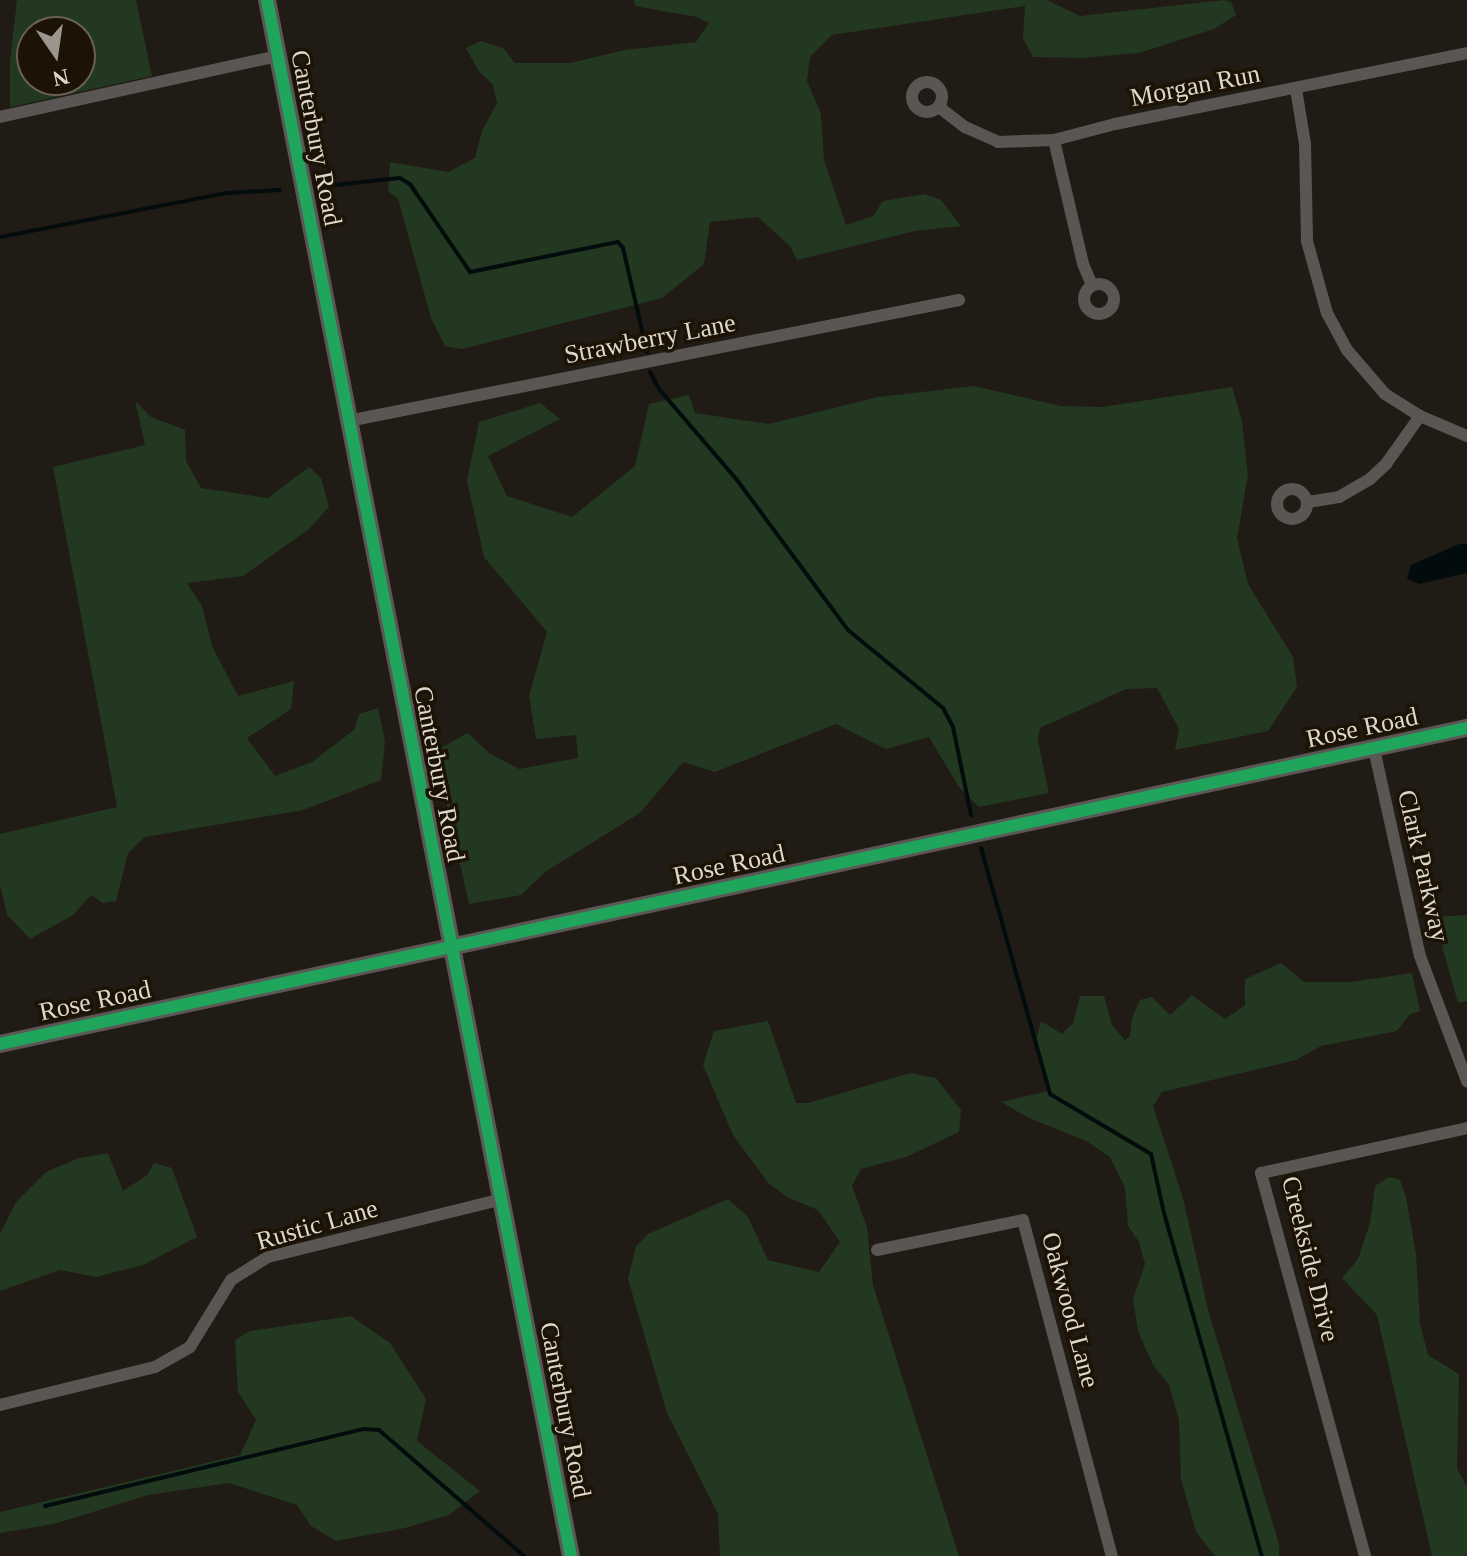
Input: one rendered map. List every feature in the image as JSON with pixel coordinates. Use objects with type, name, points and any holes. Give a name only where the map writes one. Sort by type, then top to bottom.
[{"type":"street","name":"Canterbury Road","points":[[267,0],[571,1556]]},
{"type":"street","name":"Morgan Run","points":[[939,107],[965,127],[998,142],[1054,140],[1115,124],[1467,53]]},
{"type":"street","points":[[0,117],[277,56]]},
{"type":"street","points":[[1296,89],[1305,144],[1307,241],[1327,313],[1347,350],[1385,394],[1420,416],[1467,436]]},
{"type":"street","points":[[1054,140],[1083,264],[1092,285]]},
{"type":"street","name":"Strawberry Lane","points":[[348,421],[959,300]]},
{"type":"street","points":[[1308,502],[1339,497],[1370,479],[1386,464],[1420,416]]},
{"type":"street","name":"Rose Road","points":[[0,1044],[1467,728]]},
{"type":"street","name":"Clark Parkway","points":[[1374,749],[1420,956],[1467,1081]]},
{"type":"street","name":"Creekside Drive","points":[[1365,1556],[1261,1173],[1467,1128]]},
{"type":"street","name":"Rustic Lane","points":[[0,1405],[155,1367],[190,1347],[231,1280],[268,1257],[502,1199]]},
{"type":"street","name":"Oakwood Lane","points":[[877,1250],[1023,1220],[1112,1556]]},
{"type":"green space","points":[[17,0],[136,0],[152,76],[96,88],[96,16],[16,16],[16,96],[60,96],[10,107],[10,61]]},
{"type":"green space","points":[[634,0],[1047,0],[1080,16],[1224,0],[1231,2],[1236,15],[1214,29],[1139,53],[1082,58],[1033,57],[1023,38],[1025,6],[832,35],[810,57],[807,81],[821,114],[824,160],[846,225],[873,216],[883,201],[925,194],[941,200],[961,226],[915,231],[797,260],[790,246],[758,217],[710,222],[704,264],[662,298],[462,349],[445,346],[431,318],[398,199],[388,191],[390,162],[448,172],[475,158],[482,131],[497,103],[493,85],[478,70],[466,48],[481,41],[503,48],[515,63],[571,63],[624,50],[696,42],[709,23],[697,17],[635,6]]},
{"type":"green space","points":[[974,386],[1061,406],[1102,407],[1232,387],[1242,421],[1248,475],[1237,538],[1248,584],[1293,657],[1297,687],[1268,731],[1175,750],[1179,729],[1157,688],[1126,689],[1040,728],[1038,741],[1049,793],[979,807],[959,787],[929,737],[886,749],[836,724],[715,772],[683,762],[640,813],[545,872],[521,895],[469,904],[435,751],[468,733],[489,753],[519,769],[578,758],[576,735],[536,739],[529,696],[547,632],[484,557],[467,481],[479,422],[540,403],[560,419],[488,456],[507,496],[572,517],[635,466],[649,404],[689,395],[695,413],[769,424],[878,397]]},
{"type":"green space","points":[[135,401],[151,417],[185,430],[186,461],[201,488],[268,498],[309,467],[321,478],[329,507],[309,529],[243,576],[187,583],[202,606],[212,646],[238,696],[294,681],[291,709],[247,738],[275,776],[312,762],[354,730],[359,714],[378,708],[385,741],[381,780],[303,810],[145,837],[128,853],[116,901],[103,903],[91,895],[73,915],[30,939],[7,915],[0,885],[0,834],[117,807],[53,467],[145,445]]},
{"type":"green space","points":[[1467,915],[1467,1001],[1458,1003],[1434,917]]},
{"type":"green space","points":[[1281,963],[1304,982],[1351,982],[1412,973],[1420,1011],[1410,1014],[1397,1031],[1321,1046],[1296,1060],[1162,1092],[1153,1106],[1183,1198],[1208,1310],[1279,1544],[1279,1556],[1215,1556],[1196,1532],[1181,1479],[1179,1420],[1169,1385],[1153,1365],[1138,1331],[1133,1299],[1145,1264],[1139,1242],[1128,1226],[1125,1187],[1110,1157],[1086,1141],[1027,1117],[1001,1102],[1049,1091],[1035,1044],[1041,1021],[1062,1034],[1073,1023],[1080,996],[1104,996],[1112,1025],[1125,1040],[1130,1037],[1132,1018],[1140,1000],[1152,997],[1170,1015],[1192,995],[1225,1019],[1245,1005],[1245,979]]},
{"type":"green space","points":[[768,1021],[796,1103],[808,1103],[910,1073],[936,1078],[961,1110],[959,1132],[906,1157],[861,1169],[852,1186],[867,1227],[873,1285],[959,1556],[720,1556],[718,1514],[667,1413],[628,1279],[636,1246],[648,1234],[728,1199],[748,1217],[768,1260],[819,1272],[840,1242],[818,1210],[789,1198],[769,1184],[733,1135],[703,1065],[714,1031]]},
{"type":"green space","points":[[108,1153],[123,1191],[147,1175],[154,1163],[172,1168],[197,1237],[143,1265],[96,1277],[60,1270],[0,1291],[0,1234],[16,1202],[46,1172],[79,1158]]},
{"type":"green space","points":[[1389,1177],[1400,1180],[1406,1197],[1416,1254],[1420,1324],[1428,1355],[1459,1374],[1457,1469],[1467,1486],[1467,1556],[1432,1556],[1377,1315],[1342,1278],[1358,1259],[1370,1223],[1375,1186]]},
{"type":"green space","points":[[351,1316],[390,1343],[426,1399],[417,1441],[480,1491],[449,1515],[405,1528],[336,1541],[311,1526],[297,1505],[229,1483],[148,1495],[54,1524],[0,1533],[0,1512],[240,1455],[256,1420],[238,1392],[235,1340],[250,1331]]},
{"type":"shaded area","points":[[1459,544],[1467,544],[1467,573],[1419,584],[1407,579],[1411,565]]},
{"type":"waterway","points":[[326,186],[400,178],[410,184],[470,272],[618,242],[623,248],[647,352]]},
{"type":"waterway","points":[[0,237],[226,193],[280,190]]},
{"type":"waterway","points":[[650,372],[659,389],[737,480],[848,630],[943,708],[953,727],[971,815]]},
{"type":"waterway","points":[[981,848],[1050,1094],[1151,1154],[1164,1213],[1262,1556]]},
{"type":"waterway","points":[[45,1506],[363,1429],[379,1430],[524,1556]]},
{"type":"cycle path","points":[[267,0],[571,1556]]},
{"type":"cycle path","points":[[0,1044],[1467,728]]}]
